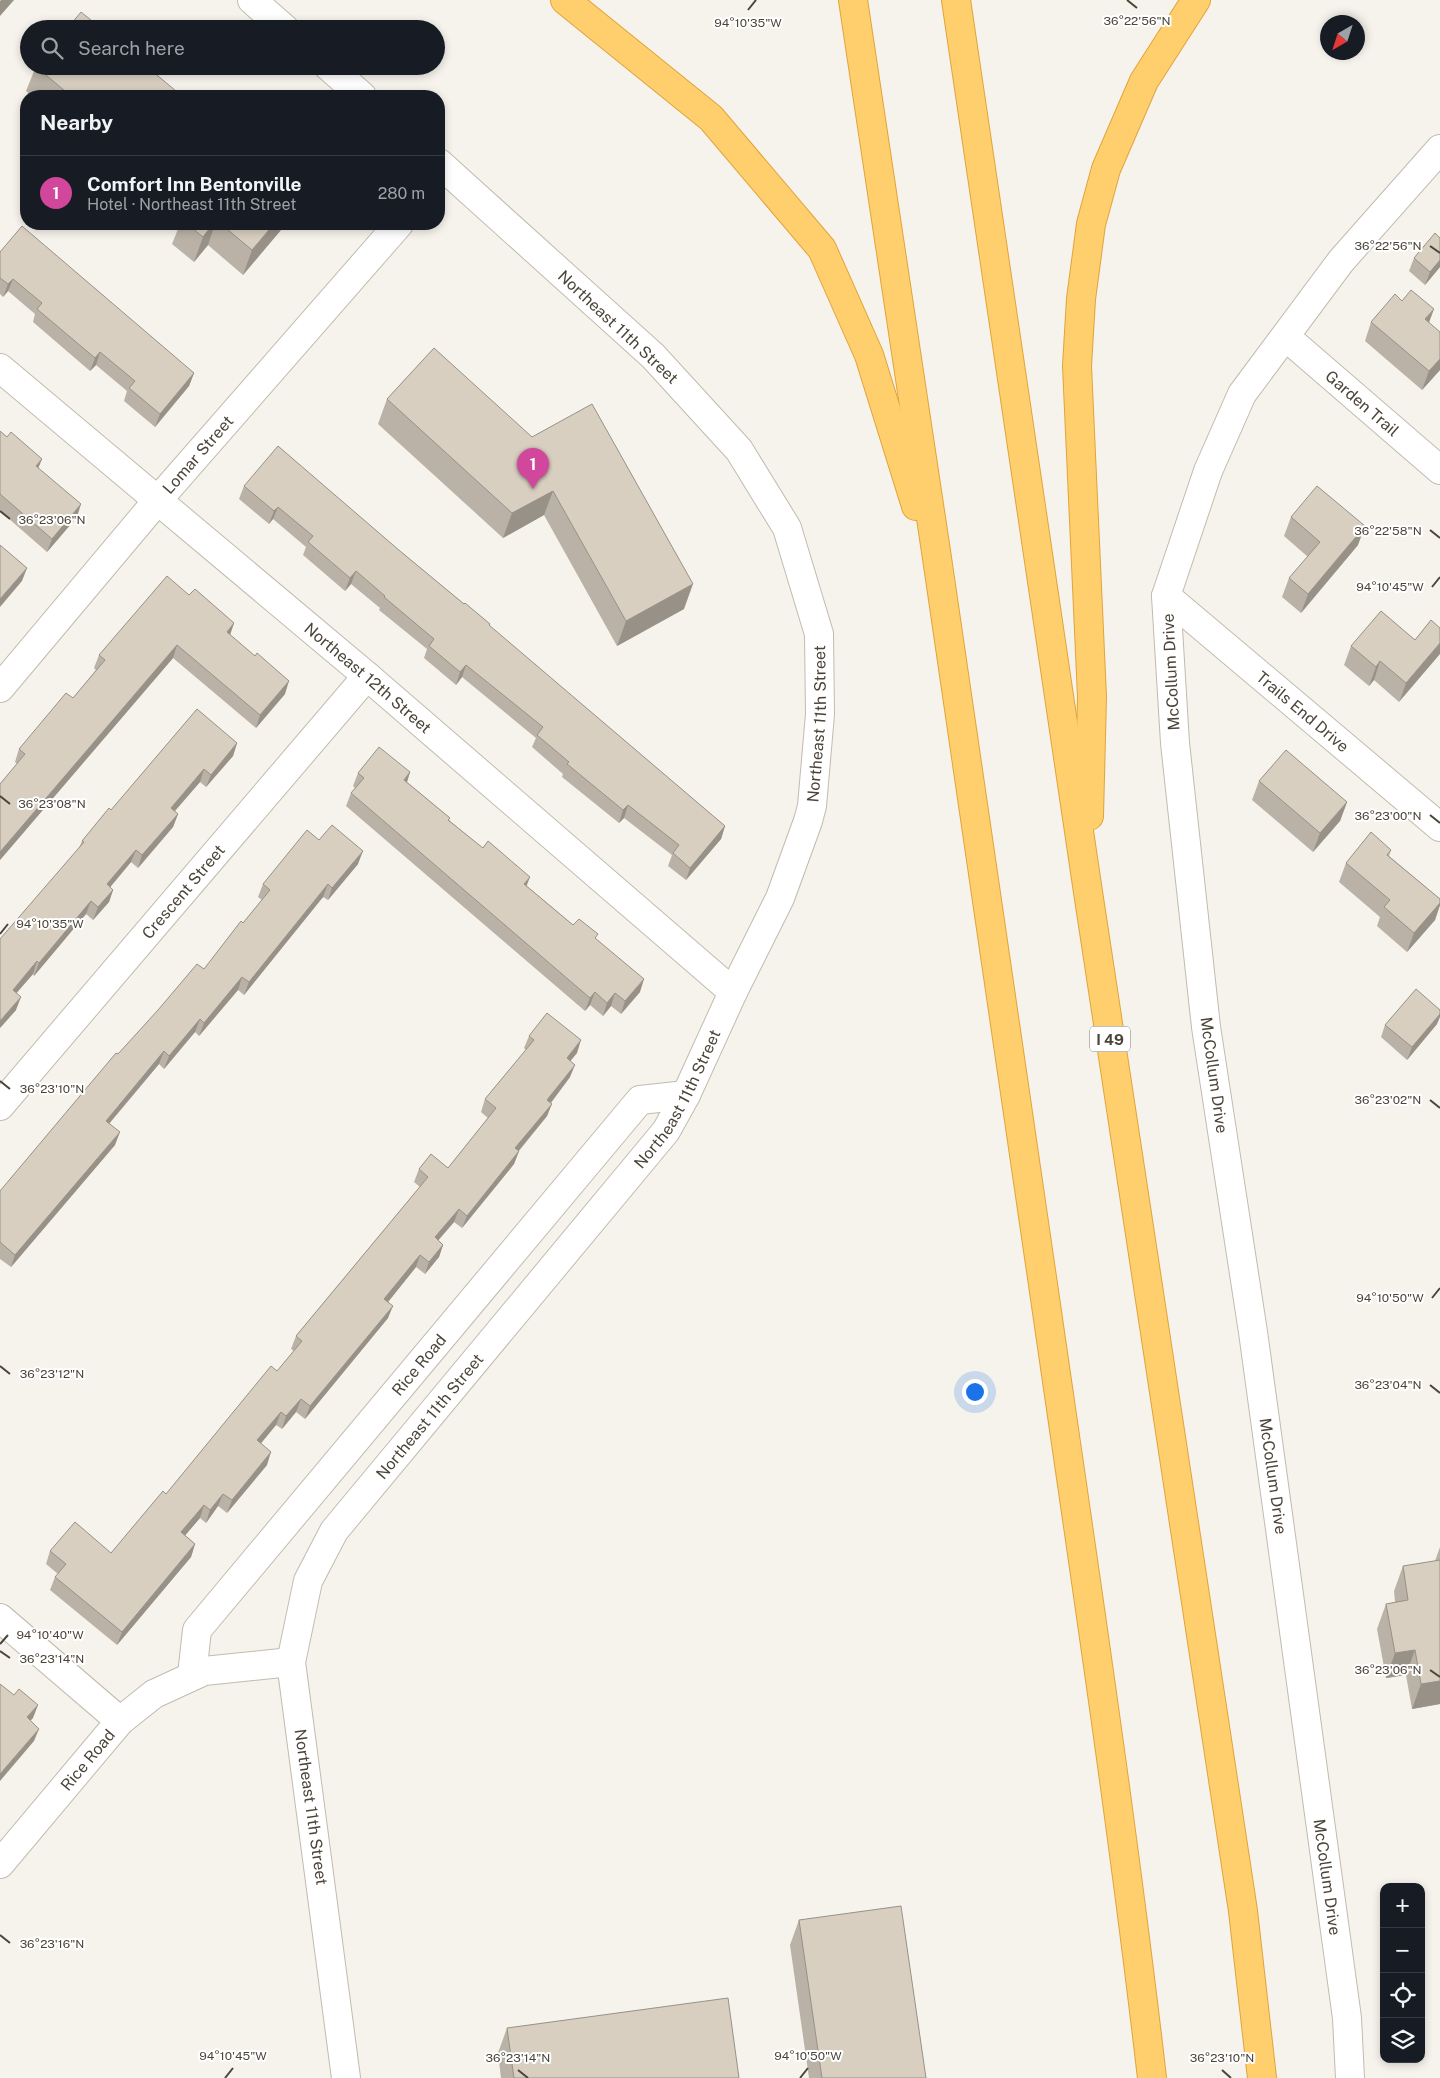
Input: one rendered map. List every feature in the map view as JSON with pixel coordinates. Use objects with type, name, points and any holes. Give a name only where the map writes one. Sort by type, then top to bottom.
[{"type":"highway","points":[[565,0],[711,118],[822,250],[869,355],[878,382],[918,510],[956,676]]},
{"type":"highway","points":[[853,0],[956,676],[1115,1780],[1152,2078]]},
{"type":"highway","name":"I 49","points":[[956,0],[1088,892],[1240,1891],[1262,2078]]},
{"type":"highway","points":[[1088,892],[1092,697],[1078,366],[1081,299],[1091,224],[1106,169],[1144,81],[1196,0]]},
{"type":"street","points":[[252,0],[275,20]]},
{"type":"street","points":[[338,75],[355,90]]},
{"type":"street","name":"McCollum Drive","points":[[1350,2078],[1347,2018],[1253,1332],[1206,1027],[1175,743],[1166,596],[1208,471],[1242,394],[1341,261],[1440,149]]},
{"type":"street","name":"Northeast 11th Street","points":[[346,2078],[291,1662],[308,1581],[334,1531],[666,1131],[686,1095],[733,992],[780,898],[812,806],[820,714],[819,634],[786,528],[739,450],[653,356],[445,174]]},
{"type":"street","name":"Lomar Street","points":[[0,688],[157,501],[394,230]]},
{"type":"street","name":"Garden Trail","points":[[1286,337],[1440,470]]},
{"type":"street","name":"Northeast 12th Street","points":[[0,368],[367,676],[733,992]]},
{"type":"street","name":"Trails End Drive","points":[[1166,596],[1440,826]]},
{"type":"street","name":"Crescent Street","points":[[0,1106],[367,676]]},
{"type":"street","name":"Rice Road","points":[[192,1675],[197,1630],[640,1100],[686,1095]]},
{"type":"street","points":[[0,1618],[120,1721]]},
{"type":"street","name":"Rice Road","points":[[0,1864],[120,1721],[154,1694],[204,1671],[291,1662]]},
{"type":"building","points":[[81,12],[91,20],[74,20]]},
{"type":"building","points":[[46,75],[157,75],[175,90],[64,90]]},
{"type":"building","points":[[20,228],[20,230],[27,230],[194,373],[160,414],[129,388],[135,381],[100,352],[95,358],[37,309],[42,303],[13,279],[8,284],[0,278],[0,252]]},
{"type":"building","points":[[194,230],[208,230],[203,237]]},
{"type":"building","points":[[228,230],[269,230],[252,250]]},
{"type":"building","points":[[1435,233],[1440,238],[1440,260],[1430,272],[1414,258]]},
{"type":"building","points":[[1411,290],[1434,309],[1425,319],[1440,332],[1440,359],[1429,371],[1371,322],[1395,294],[1402,301]]},
{"type":"building","points":[[434,348],[532,437],[592,404],[693,584],[626,621],[553,491],[512,513],[387,399]]},
{"type":"building","points":[[0,431],[7,437],[11,432],[42,459],[36,466],[81,504],[52,539],[0,494]]},
{"type":"building","points":[[278,446],[400,551],[490,624],[725,826],[690,868],[673,853],[679,845],[628,805],[623,810],[567,764],[569,762],[537,735],[543,727],[466,665],[460,672],[429,646],[434,639],[356,571],[350,578],[308,542],[313,536],[278,507],[274,511],[244,486]]},
{"type":"building","points":[[1317,486],[1365,526],[1308,594],[1289,578],[1320,542],[1291,517]]},
{"type":"building","points":[[0,545],[27,568],[0,599]]},
{"type":"building","points":[[167,576],[189,595],[195,589],[234,623],[227,632],[255,656],[257,653],[289,681],[260,715],[177,645],[0,852],[0,784],[25,754],[19,749],[66,693],[73,698],[105,660],[99,655]]},
{"type":"building","points":[[1381,611],[1415,640],[1431,620],[1440,628],[1440,643],[1406,683],[1380,661],[1376,667],[1351,646]]},
{"type":"building","points":[[197,709],[237,743],[211,775],[204,769],[171,808],[178,814],[142,855],[136,850],[107,884],[113,890],[98,907],[91,901],[39,963],[37,961],[13,990],[21,997],[0,1021],[0,939],[84,842],[82,841],[109,808],[111,810]]},
{"type":"building","points":[[379,747],[410,772],[404,780],[450,818],[448,820],[483,848],[488,841],[530,877],[524,884],[573,925],[579,919],[598,934],[595,938],[644,979],[625,1001],[615,993],[607,1003],[595,992],[590,998],[351,793],[364,778],[358,773]]},
{"type":"building","points":[[1286,750],[1347,802],[1320,833],[1259,781]]},
{"type":"building","points":[[332,825],[363,851],[332,888],[328,884],[249,982],[242,977],[204,1023],[200,1019],[169,1056],[164,1051],[106,1121],[120,1132],[15,1255],[0,1242],[0,1191],[116,1053],[118,1054],[197,964],[204,969],[241,921],[243,923],[270,890],[263,884],[307,830],[319,840]]},
{"type":"building","points":[[1371,832],[1391,850],[1387,855],[1440,899],[1440,903],[1414,933],[1384,907],[1390,900],[1346,863]]},
{"type":"building","points":[[1416,989],[1440,1010],[1440,1014],[1412,1047],[1385,1025]]},
{"type":"building","points":[[547,1013],[581,1040],[567,1058],[575,1065],[547,1100],[552,1104],[515,1148],[519,1151],[467,1216],[459,1209],[435,1237],[443,1245],[429,1262],[420,1255],[384,1299],[393,1306],[310,1406],[301,1399],[286,1416],[281,1412],[257,1440],[271,1452],[232,1500],[223,1494],[210,1510],[204,1505],[181,1532],[195,1544],[122,1632],[55,1577],[66,1564],[50,1551],[75,1522],[111,1553],[163,1491],[166,1494],[271,1366],[277,1371],[302,1341],[296,1336],[428,1177],[419,1169],[431,1154],[448,1168],[496,1108],[485,1099],[534,1040],[529,1036]]},
{"type":"building","points":[[1440,1560],[1440,1681],[1421,1684],[1415,1650],[1395,1653],[1386,1604],[1408,1600],[1403,1566]]},
{"type":"building","points":[[0,1684],[14,1695],[19,1689],[38,1705],[27,1717],[39,1729],[0,1774]]},
{"type":"building","points":[[901,1906],[926,2078],[822,2078],[799,1920]]},
{"type":"building","points":[[728,1998],[739,2078],[514,2078],[507,2028]]},
{"type":"place","name":"Comfort Inn Bentonville","points":[[533,489]]}]
